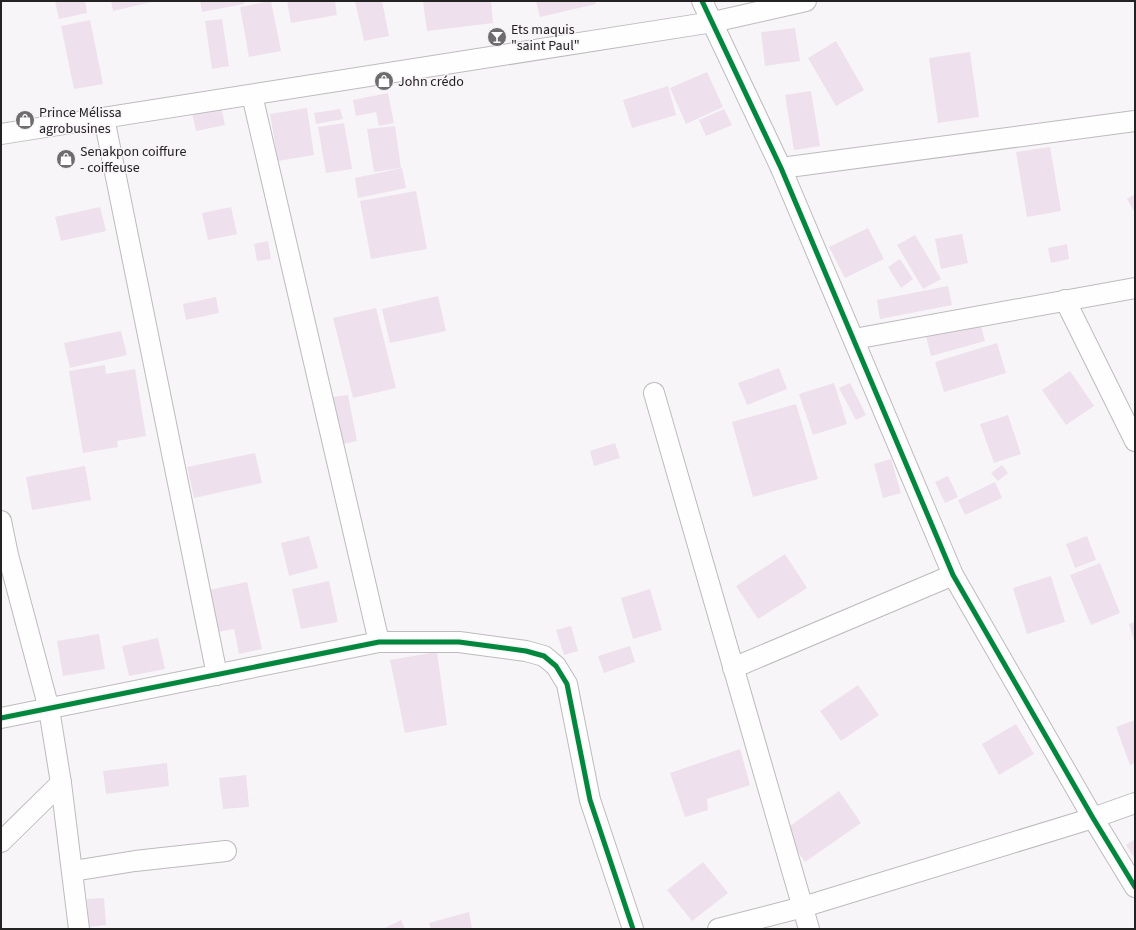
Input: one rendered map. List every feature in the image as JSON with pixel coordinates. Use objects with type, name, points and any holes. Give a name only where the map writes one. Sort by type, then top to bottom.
[{"type":"street","points":[[702,1],[781,168],[953,575],[1093,818],[1135,887]]},
{"type":"street","points":[[1,134],[713,22],[806,1]]},
{"type":"street","points":[[252,95],[379,642]]},
{"type":"street","points":[[104,118],[217,675]]},
{"type":"street","points":[[781,168],[1135,121]]},
{"type":"street","points":[[854,339],[1135,288]]},
{"type":"street","points":[[1065,300],[1135,441]]},
{"type":"street","points":[[654,393],[809,929]]},
{"type":"street","points":[[1,521],[4,556],[49,709],[61,783],[79,929]]},
{"type":"street","points":[[733,668],[953,575]]},
{"type":"street","points":[[1,718],[379,642],[459,642],[519,650],[544,656],[556,666],[567,684],[590,800],[633,929]]},
{"type":"street","points":[[1,842],[61,783]]},
{"type":"street","points":[[718,929],[803,907],[1093,818],[1135,803]]},
{"type":"street","points":[[73,871],[134,861],[226,851]]},
{"type":"building","points":[[55,1],[85,1],[87,13],[59,19]]},
{"type":"building","points":[[111,1],[152,1],[152,2],[113,11]]},
{"type":"building","points":[[200,1],[244,1],[244,4],[202,12]]},
{"type":"building","points":[[271,1],[281,51],[249,57],[240,7]]},
{"type":"building","points":[[287,1],[335,1],[337,15],[291,23]]},
{"type":"building","points":[[355,1],[382,1],[389,36],[364,41]]},
{"type":"building","points":[[423,1],[491,1],[493,23],[427,31]]},
{"type":"building","points":[[536,1],[595,1],[596,4],[540,17]]},
{"type":"building","points":[[222,19],[229,66],[212,69],[205,21]]},
{"type":"building","points":[[90,20],[103,84],[74,89],[61,26]]},
{"type":"building","points":[[795,28],[800,61],[765,66],[761,32]]},
{"type":"building","points":[[836,41],[864,90],[836,106],[808,58]]},
{"type":"building","points":[[970,52],[979,117],[938,123],[929,58]]},
{"type":"building","points":[[707,72],[723,107],[686,124],[670,88]]},
{"type":"building","points":[[668,86],[676,115],[632,128],[623,100]]},
{"type":"building","points":[[811,91],[820,146],[794,150],[785,95]]},
{"type":"building","points":[[388,93],[394,123],[379,126],[376,112],[356,116],[353,100]]},
{"type":"building","points":[[221,107],[225,125],[196,131],[192,113]]},
{"type":"building","points":[[307,108],[314,155],[278,161],[270,114]]},
{"type":"building","points":[[340,109],[343,119],[316,124],[314,113]]},
{"type":"building","points":[[724,109],[732,125],[706,136],[699,120]]},
{"type":"building","points":[[344,123],[352,169],[326,173],[318,127]]},
{"type":"building","points":[[395,126],[401,168],[374,172],[367,129]]},
{"type":"building","points":[[1050,147],[1061,211],[1027,217],[1016,152]]},
{"type":"building","points":[[402,168],[406,188],[358,198],[355,178]]},
{"type":"building","points":[[416,191],[427,249],[371,259],[360,201]]},
{"type":"building","points":[[1135,194],[1135,213],[1127,199]]},
{"type":"building","points":[[100,207],[106,231],[61,241],[55,217]]},
{"type":"building","points":[[231,207],[237,234],[208,240],[202,213]]},
{"type":"building","points":[[868,228],[884,259],[845,278],[829,247]]},
{"type":"building","points":[[962,234],[968,263],[941,269],[935,239]]},
{"type":"building","points":[[915,235],[941,279],[923,289],[897,245]]},
{"type":"building","points":[[268,241],[271,259],[257,261],[254,244]]},
{"type":"building","points":[[1067,244],[1069,259],[1051,263],[1048,248]]},
{"type":"building","points":[[900,259],[913,279],[901,288],[888,267]]},
{"type":"building","points":[[948,286],[952,305],[880,319],[877,300]]},
{"type":"building","points":[[438,296],[446,331],[390,343],[382,309]]},
{"type":"building","points":[[216,297],[219,313],[186,320],[183,304]]},
{"type":"building","points":[[376,308],[396,388],[353,398],[333,318]]},
{"type":"building","points":[[979,318],[985,341],[931,356],[925,332]]},
{"type":"building","points":[[121,331],[127,355],[70,368],[64,343]]},
{"type":"building","points":[[997,343],[1006,373],[944,392],[935,362]]},
{"type":"building","points":[[105,365],[106,374],[135,369],[146,436],[117,441],[118,447],[83,453],[69,371]]},
{"type":"building","points":[[779,368],[787,389],[747,405],[738,383]]},
{"type":"building","points":[[1070,371],[1094,406],[1066,425],[1042,390]]},
{"type":"building","points":[[834,383],[847,424],[813,435],[799,394]]},
{"type":"building","points":[[850,383],[866,415],[856,420],[839,388]]},
{"type":"building","points":[[348,395],[357,441],[343,444],[333,397]]},
{"type":"building","points":[[796,404],[818,479],[753,497],[732,422]]},
{"type":"building","points":[[1008,415],[1021,454],[994,463],[980,424]]},
{"type":"building","points":[[615,443],[620,458],[594,466],[590,451]]},
{"type":"building","points":[[255,453],[262,483],[194,498],[187,467]]},
{"type":"building","points":[[891,459],[901,493],[883,498],[874,464]]},
{"type":"building","points":[[1002,465],[1008,473],[998,481],[991,473]]},
{"type":"building","points":[[85,466],[91,500],[32,510],[26,477]]},
{"type":"building","points":[[948,476],[958,497],[945,503],[935,482]]},
{"type":"building","points":[[995,482],[1002,498],[965,515],[958,500]]},
{"type":"building","points":[[309,536],[318,568],[289,576],[281,543]]},
{"type":"building","points":[[1087,536],[1096,560],[1075,568],[1066,544]]},
{"type":"building","points":[[785,554],[807,588],[758,619],[736,586]]},
{"type":"building","points":[[1100,563],[1120,613],[1091,625],[1070,575]]},
{"type":"building","points":[[1051,576],[1065,622],[1027,634],[1013,588]]},
{"type":"building","points":[[329,581],[338,622],[301,629],[292,589]]},
{"type":"building","points":[[247,582],[262,649],[239,654],[234,629],[218,632],[209,590]]},
{"type":"building","points":[[650,589],[662,630],[633,639],[621,598]]},
{"type":"building","points":[[1135,622],[1135,644],[1129,624]]},
{"type":"building","points":[[571,626],[578,651],[564,655],[556,630]]},
{"type":"building","points":[[99,634],[105,669],[63,676],[57,641]]},
{"type":"building","points":[[158,638],[165,669],[129,676],[122,646]]},
{"type":"building","points":[[630,646],[635,662],[604,673],[598,656]]},
{"type":"building","points":[[437,652],[447,725],[405,733],[390,660]]},
{"type":"building","points":[[858,685],[879,715],[841,741],[820,711]]},
{"type":"building","points":[[1135,720],[1135,763],[1130,765],[1116,727]]},
{"type":"building","points":[[1016,724],[1034,754],[999,775],[982,744]]},
{"type":"building","points":[[740,749],[750,785],[707,799],[708,810],[685,817],[670,773]]},
{"type":"building","points":[[167,763],[169,786],[106,794],[103,771]]},
{"type":"building","points":[[246,775],[249,807],[223,809],[219,778]]},
{"type":"building","points":[[839,791],[861,823],[805,862],[783,831]]},
{"type":"building","points":[[1135,839],[1135,859],[1126,845]]},
{"type":"building","points":[[703,862],[728,893],[692,921],[667,890]]},
{"type":"building","points":[[104,898],[106,925],[89,927],[87,899]]},
{"type":"building","points":[[469,912],[472,929],[431,929],[429,923]]},
{"type":"building","points":[[401,920],[405,929],[383,929]]},
{"type":"cycle path","points":[[702,1],[781,168],[953,575],[1093,818],[1135,887]]},
{"type":"cycle path","points":[[1,718],[379,642],[459,642],[526,651],[544,656],[556,666],[567,684],[590,800],[633,929]]},
{"type":"place","name":"Ets maquis \"saint Paul\"","points":[[497,37]]},
{"type":"place","name":"John crédo","points":[[384,81]]},
{"type":"place","name":"Prince Mélissa agrobusines","points":[[25,120]]},
{"type":"place","name":"Senakpon coiffure - coiffeuse","points":[[66,159]]}]
